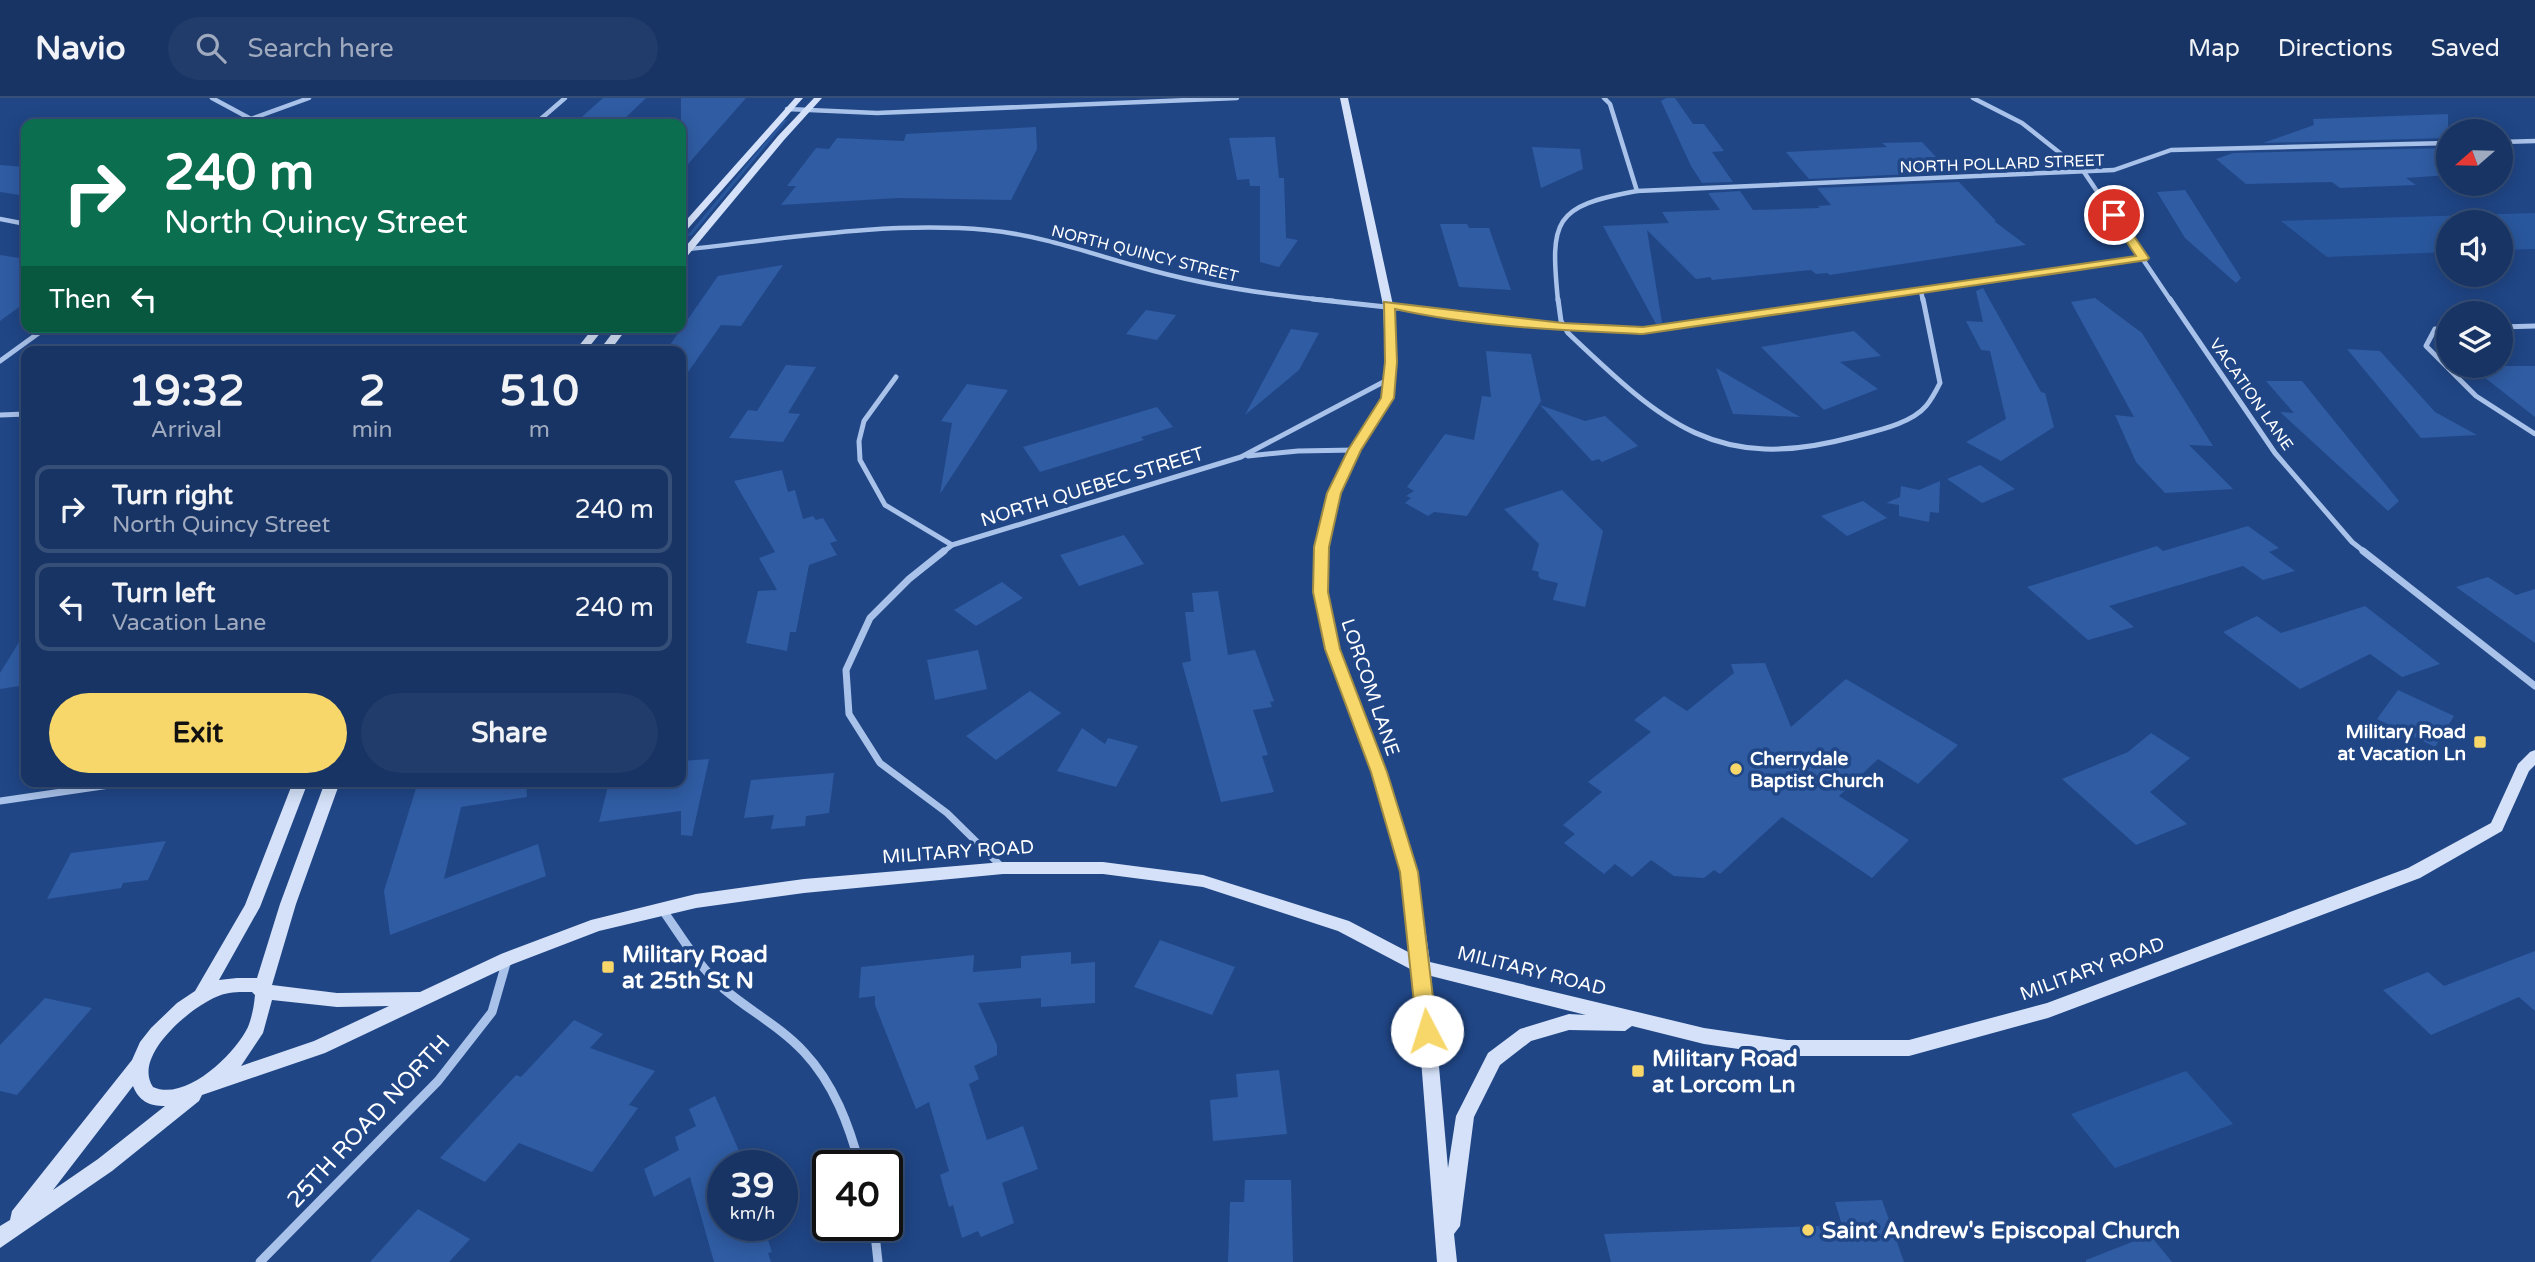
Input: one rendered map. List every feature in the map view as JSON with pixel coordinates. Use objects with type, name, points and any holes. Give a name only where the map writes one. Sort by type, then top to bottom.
[{"type":"street","points":[[212,98],[245,119]]},
{"type":"street","points":[[257,119],[309,98]]},
{"type":"street","points":[[541,119],[565,98]]},
{"type":"street","points":[[686,225],[799,98]]},
{"type":"street","points":[[686,248],[818,98]]},
{"type":"street","points":[[787,109],[877,113],[1237,98]]},
{"type":"street","name":"LORCOM LANE","points":[[1344,98],[1388,305],[1391,378],[1388,398],[1355,450],[1334,493],[1321,547],[1321,592],[1332,649],[1379,772],[1409,872],[1422,967],[1446,1257]]},
{"type":"street","points":[[1604,98],[1610,104],[1637,191]]},
{"type":"street","name":"VACATION LANE","points":[[1973,98],[2022,123],[2084,172],[2275,453],[2352,541],[2535,686]]},
{"type":"street","points":[[2513,142],[2535,141]]},
{"type":"street","name":"NORTH POLLARD STREET","points":[[1563,326],[1553,266],[1557,228],[1566,215],[1580,205],[1605,196],[1637,191],[2113,170],[2171,150],[2436,143]]},
{"type":"street","points":[[0,219],[21,223]]},
{"type":"street","name":"NORTH QUINCY STREET","points":[[686,250],[895,226],[988,230],[1059,242],[1135,266],[1209,285],[1278,296],[1388,305],[1422,312],[1563,326],[1643,331],[2143,258]]},
{"type":"street","points":[[1563,326],[1638,395],[1679,426],[1721,444],[1755,451],[1807,448],[1860,435],[1922,411],[1940,383],[1921,291]]},
{"type":"street","points":[[2513,327],[2535,326]]},
{"type":"street","points":[[2436,329],[2426,346],[2436,358]]},
{"type":"street","points":[[0,361],[39,333]]},
{"type":"street","points":[[896,377],[863,421],[859,441],[860,460],[886,505],[951,545],[909,579],[870,618],[846,670],[849,715],[880,763],[947,813],[1003,868]]},
{"type":"street","name":"NORTH QUEBEC STREET","points":[[1241,457],[1391,378]]},
{"type":"street","points":[[2453,378],[2507,420],[2535,434]]},
{"type":"street","points":[[0,415],[21,414]]},
{"type":"street","name":"NORTH QUEBEC STREET","points":[[951,545],[1241,457],[1298,451],[1355,450]]},
{"type":"street","name":"MILITARY ROAD","points":[[5,1234],[105,1166],[201,1089],[319,1047],[507,959],[597,925],[696,901],[804,886],[1003,868],[1103,868],[1203,881],[1343,926],[1422,967],[1674,1029],[1787,1048],[1909,1048],[2048,1010],[2414,873],[2497,827],[2523,768],[2535,756]]},
{"type":"street","points":[[0,801],[96,787]]},
{"type":"street","points":[[201,996],[252,907],[299,787]]},
{"type":"street","points":[[140,1065],[139,1081],[145,1093],[162,1099],[201,1089],[231,1064],[248,1040],[264,1006],[263,991],[288,904],[331,787]]},
{"type":"street","points":[[662,909],[697,959],[724,989],[752,1008],[804,1052],[825,1080],[848,1123],[856,1150]]},
{"type":"street","name":"25TH ROAD NORTH","points":[[260,1262],[439,1081],[492,1012],[507,959]]},
{"type":"street","name":"MILITARY ROAD","points":[[5,1234],[115,1100],[140,1065],[162,1026],[201,996],[230,986],[255,985],[263,991],[337,1000],[425,997]]},
{"type":"street","points":[[1446,1257],[1465,1116],[1494,1059],[1526,1035],[1569,1022],[1622,1022],[1674,1029]]},
{"type":"street","points":[[876,1241],[878,1262]]},
{"type":"shaded area","points":[[788,119],[692,235],[687,236],[784,120]]},
{"type":"shaded area","points":[[2535,213],[2535,249],[2513,250],[2513,214]]},
{"type":"shaded area","points":[[2436,216],[2436,252],[2327,257],[2281,221]]},
{"type":"shaded area","points":[[2186,1071],[2233,1124],[2115,1168],[2071,1114]]},
{"type":"building","points":[[603,98],[646,98],[624,119],[580,119]]},
{"type":"building","points":[[681,98],[746,98],[686,166],[686,119],[681,119]]},
{"type":"building","points":[[1675,98],[1693,124],[1704,124],[1724,151],[1712,152],[1733,182],[1702,183],[1691,166],[1661,101]]},
{"type":"building","points":[[2448,114],[2448,119],[2436,119],[2436,138],[2263,143],[2314,125],[2313,119]]},
{"type":"building","points":[[1036,127],[1037,149],[1011,200],[898,198],[781,205],[796,186],[787,186],[816,148],[829,149],[837,138],[904,141],[906,134]]},
{"type":"building","points":[[1275,137],[1279,178],[1284,178],[1286,238],[1298,240],[1279,267],[1260,262],[1260,186],[1250,186],[1249,179],[1237,180],[1229,138]]},
{"type":"building","points":[[1922,142],[1950,172],[1809,179],[1786,152],[1887,147],[1882,143]]},
{"type":"building","points":[[1532,147],[1580,149],[1583,169],[1541,188]]},
{"type":"building","points":[[2436,148],[2436,176],[2406,178],[2416,185],[2340,188],[2332,182],[2246,184],[2216,159],[2233,153]]},
{"type":"building","points":[[0,165],[21,167],[21,195],[0,192]]},
{"type":"building","points":[[1959,182],[1994,221],[2026,245],[1830,275],[1816,274],[1811,270],[1712,280],[1710,277],[1696,279],[1647,230],[1662,323],[1656,324],[1603,226],[1669,223],[1662,212],[1720,210],[1708,193],[1740,191],[1753,210],[1820,208],[1818,206],[1831,205],[1817,188]]},
{"type":"building","points":[[2185,190],[2241,278],[2236,283],[2185,238],[2157,192]]},
{"type":"building","points":[[1440,224],[1467,224],[1469,228],[1489,228],[1511,290],[1459,287]]},
{"type":"building","points":[[0,255],[21,258],[21,306],[0,321]]},
{"type":"building","points":[[783,265],[741,326],[721,325],[686,375],[686,346],[669,346],[678,333],[686,333],[686,322],[718,276]]},
{"type":"building","points":[[1983,288],[2041,392],[2045,393],[2054,427],[2001,461],[1966,442],[2006,419],[1990,351],[1981,350],[1966,321],[1983,322],[1976,291]]},
{"type":"building","points":[[2095,298],[2142,333],[2213,446],[2189,445],[2233,489],[2165,493],[2136,462],[2115,415],[2134,417],[2071,302]]},
{"type":"building","points":[[1146,310],[1176,315],[1157,340],[1126,334]]},
{"type":"building","points":[[1291,329],[1319,333],[1299,370],[1245,415]]},
{"type":"building","points":[[1854,331],[1881,356],[1840,362],[1878,389],[1824,410],[1761,347]]},
{"type":"building","points":[[2347,349],[2380,351],[2435,412],[2477,435],[2421,438]]},
{"type":"building","points":[[1486,351],[1531,354],[1541,401],[1467,516],[1434,512],[1428,516],[1405,503],[1411,498],[1406,496],[1414,491],[1407,487],[1445,434],[1474,440],[1482,396],[1491,397]]},
{"type":"building","points":[[786,365],[816,367],[788,413],[800,414],[783,442],[729,438],[748,410],[757,411]]},
{"type":"building","points":[[2513,366],[2535,366],[2535,417],[2485,378],[2513,378]]},
{"type":"building","points":[[1716,368],[1800,417],[1733,414]]},
{"type":"building","points":[[2266,381],[2302,381],[2399,501],[2388,511],[2280,412],[2294,413]]},
{"type":"building","points":[[967,384],[1008,390],[940,494],[952,423],[941,421]]},
{"type":"building","points":[[1540,405],[1585,421],[1605,416],[1638,446],[1602,462],[1599,459],[1592,461]]},
{"type":"building","points":[[1157,407],[1173,427],[1141,437],[1144,440],[1040,472],[1023,447]]},
{"type":"building","points":[[1980,465],[2015,489],[1982,503],[1947,479]]},
{"type":"building","points":[[782,470],[788,492],[795,490],[803,519],[813,516],[816,520],[823,518],[837,541],[830,543],[837,555],[809,565],[796,632],[790,632],[787,651],[746,643],[758,591],[777,590],[759,558],[775,552],[734,481]]},
{"type":"building","points":[[1940,481],[1939,513],[1930,512],[1929,522],[1899,516],[1899,505],[1886,503],[1900,497],[1901,486],[1919,490]]},
{"type":"building","points":[[1562,490],[1603,531],[1585,607],[1553,600],[1558,583],[1541,579],[1539,572],[1532,570],[1539,544],[1504,509]]},
{"type":"building","points":[[1863,501],[1887,518],[1847,536],[1821,516]]},
{"type":"building","points":[[2248,526],[2279,548],[2269,552],[2295,571],[2263,580],[2243,566],[2109,606],[2134,627],[2088,640],[2027,587],[2157,546],[2163,551]]},
{"type":"building","points":[[1124,535],[1144,564],[1079,586],[1060,555]]},
{"type":"building","points":[[2488,577],[2516,595],[2535,589],[2535,643],[2456,587]]},
{"type":"building","points":[[1002,582],[1023,598],[976,626],[954,610]]},
{"type":"building","points":[[1218,591],[1228,655],[1255,650],[1274,701],[1270,702],[1272,707],[1253,710],[1268,755],[1262,756],[1274,792],[1221,802],[1182,663],[1191,661],[1185,612],[1194,612],[1192,593]]},
{"type":"building","points":[[2365,606],[2440,664],[2402,677],[2370,654],[2300,689],[2223,632],[2257,616],[2281,633]]},
{"type":"building","points":[[21,639],[21,686],[0,689],[0,673]]},
{"type":"building","points":[[978,650],[987,689],[935,700],[927,660]]},
{"type":"building","name":"Cherrydale Baptist Church","points":[[1765,663],[1791,727],[1846,679],[1958,745],[1918,784],[1878,759],[1839,796],[1909,840],[1872,878],[1782,817],[1720,874],[1714,870],[1704,878],[1674,876],[1651,860],[1632,877],[1615,864],[1604,874],[1564,843],[1575,834],[1563,825],[1602,792],[1588,782],[1651,732],[1634,720],[1664,696],[1687,711],[1734,673],[1731,664]]},
{"type":"building","points":[[2398,690],[2454,716],[2435,747],[2377,719]]},
{"type":"building","points":[[1030,691],[1061,713],[996,760],[966,736]]},
{"type":"building","points":[[1082,728],[1105,744],[1108,738],[1138,746],[1116,787],[1057,771]]},
{"type":"building","points":[[2151,733],[2190,758],[2150,792],[2187,824],[2136,845],[2062,779],[2128,752]]},
{"type":"building","points":[[709,759],[692,836],[681,835],[681,811],[599,822],[608,787],[686,787],[686,761]]},
{"type":"building","points":[[834,773],[829,813],[806,816],[805,826],[771,829],[774,815],[744,818],[751,780]]},
{"type":"building","points":[[416,787],[526,787],[527,797],[461,807],[444,879],[538,844],[546,876],[390,935],[384,891]]},
{"type":"building","points":[[166,841],[148,880],[123,883],[121,888],[47,899],[71,853]]},
{"type":"building","points":[[1160,940],[1235,967],[1212,1015],[1134,987]]},
{"type":"building","points":[[2535,951],[2535,1011],[2519,997],[2431,1035],[2383,990],[2428,972],[2444,986]]},
{"type":"building","points":[[1071,952],[1071,964],[1095,962],[1095,1003],[1041,1007],[1041,998],[978,1003],[997,1045],[997,1055],[974,1066],[979,1079],[969,1084],[987,1140],[1023,1126],[1038,1169],[1002,1183],[1014,1223],[981,1237],[978,1231],[962,1238],[953,1205],[949,1207],[940,1175],[949,1171],[929,1102],[916,1109],[875,1005],[875,996],[859,998],[861,967],[974,955],[973,972],[1021,968],[1021,956]]},
{"type":"building","points":[[45,998],[92,1008],[17,1095],[0,1091],[0,1045]]},
{"type":"building","points":[[574,1020],[603,1034],[590,1048],[655,1071],[629,1105],[638,1108],[592,1172],[519,1143],[485,1182],[440,1158],[516,1075],[521,1077]]},
{"type":"building","points":[[1279,1070],[1287,1134],[1213,1141],[1210,1100],[1238,1097],[1236,1074]]},
{"type":"building","points":[[715,1096],[739,1150],[707,1150],[707,1237],[690,1177],[654,1197],[644,1169],[679,1150],[675,1137],[696,1126],[689,1109]]},
{"type":"building","points":[[1245,1180],[1291,1180],[1293,1262],[1228,1262],[1230,1202],[1244,1202]]},
{"type":"building","name":"Saint Andrew's Episcopal Church","points":[[1882,1200],[1904,1262],[1611,1262],[1604,1234],[1842,1225],[1835,1202]]},
{"type":"building","points":[[418,1209],[470,1239],[449,1262],[370,1262]]},
{"type":"building","points":[[2150,1235],[2172,1262],[2086,1262],[2086,1260]]},
{"type":"building","points":[[708,1241],[768,1241],[772,1252],[768,1253],[771,1262],[714,1262]]},
{"type":"place","name":"Military Road at Vacation Ln","points":[[2480,742]]},
{"type":"place","name":"Cherrydale Baptist Church","points":[[1736,769]]},
{"type":"place","name":"Military Road at 25th St N","points":[[608,967]]},
{"type":"place","name":"Military Road at Lorcom Ln","points":[[1638,1071]]},
{"type":"place","name":"Saint Andrew's Episcopal Church","points":[[1808,1230]]},
{"type":"route","points":[[1427,1031],[1421,959],[1409,872],[1379,772],[1332,649],[1321,592],[1321,547],[1334,493],[1355,450],[1388,398],[1391,378],[1388,305],[1422,312],[1643,331],[2143,258],[2114,215]]}]
